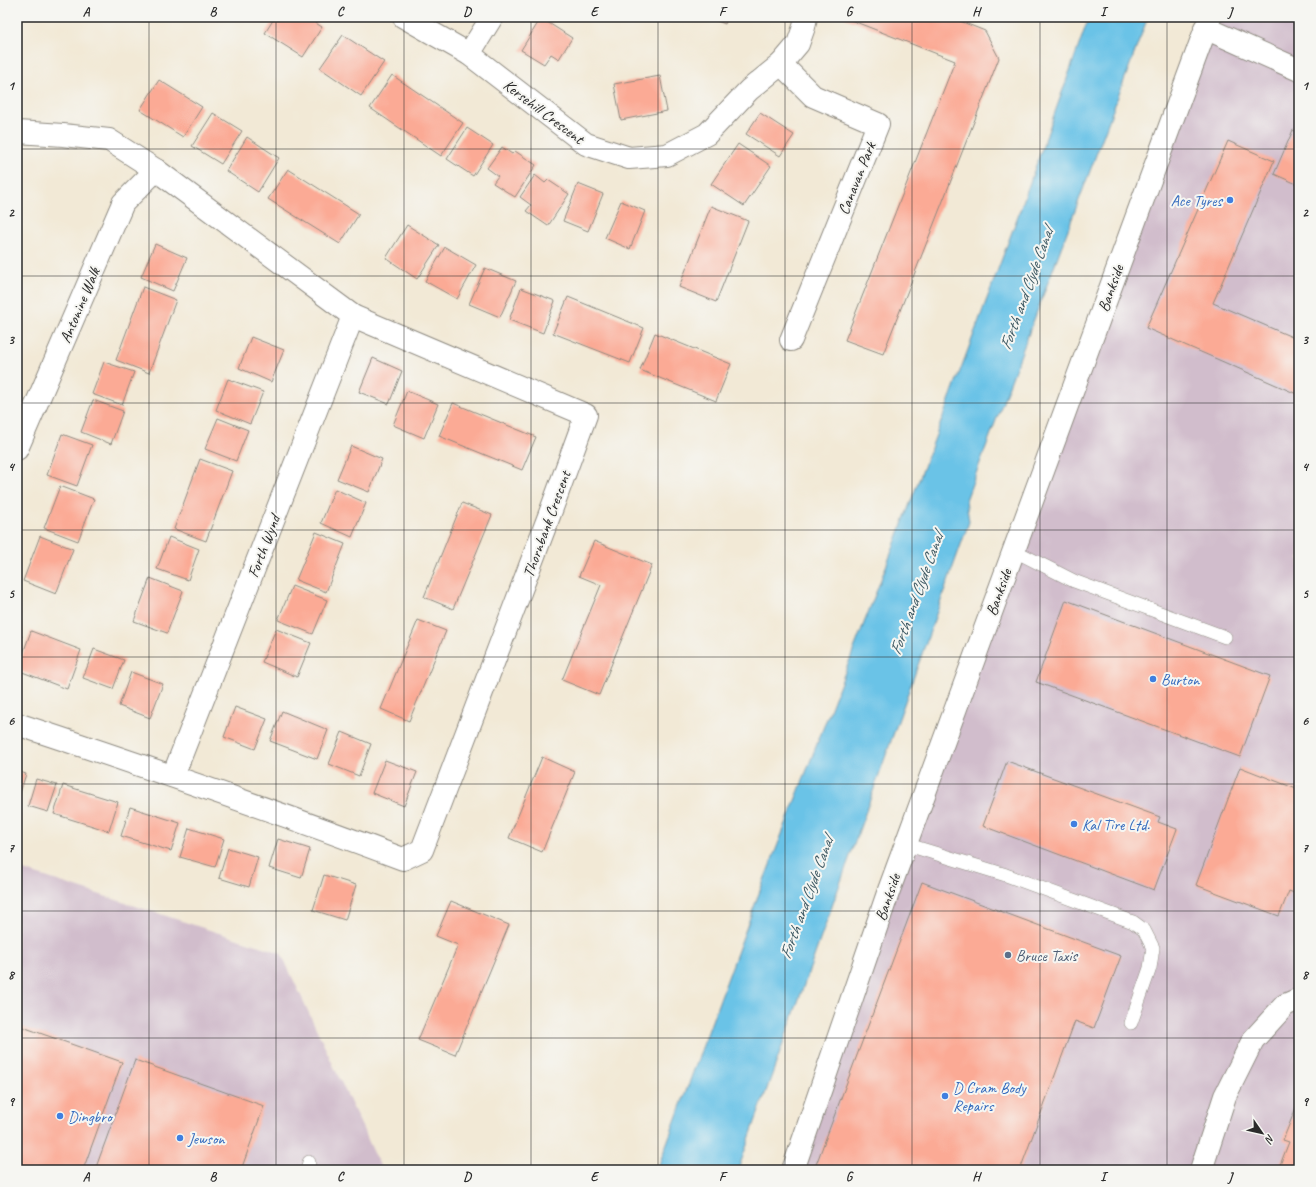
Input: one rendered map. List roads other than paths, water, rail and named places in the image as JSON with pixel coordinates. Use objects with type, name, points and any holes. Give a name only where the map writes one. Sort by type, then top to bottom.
[{"type":"street","name":"Kersehill Crescent","points":[[404,17],[469,54],[586,144],[629,158],[667,156],[706,134],[749,90],[781,64],[798,44],[806,17]]},
{"type":"street","points":[[469,54],[492,17]]},
{"type":"street","points":[[1207,22],[1299,70]]},
{"type":"street","name":"Bankside","points":[[793,1170],[905,844],[1207,22]]},
{"type":"street","name":"Canavan Park","points":[[781,64],[813,96],[878,124],[791,340]]},
{"type":"street","points":[[17,132],[109,140],[156,170],[353,316]]},
{"type":"street","name":"Antonine Walk","points":[[17,449],[123,203],[156,170]]},
{"type":"street","name":"Forth Wynd","points":[[173,776],[353,316]]},
{"type":"street","name":"Thornbank Crescent","points":[[173,776],[307,823],[403,859],[422,850],[586,415],[353,316]]},
{"type":"street","points":[[17,724],[173,776]]},
{"type":"street","points":[[1201,1170],[1225,1096],[1253,1040],[1285,1005],[1299,999]]},
{"type":"lane","points":[[1013,550],[1074,581],[1225,637]]},
{"type":"lane","points":[[905,844],[1013,878],[1133,922],[1144,930],[1153,948],[1150,968],[1131,1023]]},
{"type":"water","name":"Forth and Clyde Canal","points":[[1089,17],[1148,17],[966,500],[969,522],[738,1170],[657,1170],[761,888],[947,406],[1019,213]]},
{"type":"place","name":"Ace Tyres","points":[[1230,200]]},
{"type":"place","name":"Burton","points":[[1153,679]]},
{"type":"place","name":"Kal Tire Ltd.","points":[[1074,824]]},
{"type":"place","name":"Bruce Taxis","points":[[1008,955]]},
{"type":"place","name":"D Cram Body Repairs","points":[[945,1096]]},
{"type":"place","name":"Dingbro","points":[[60,1116]]},
{"type":"place","name":"Jewson","points":[[180,1138]]}]
